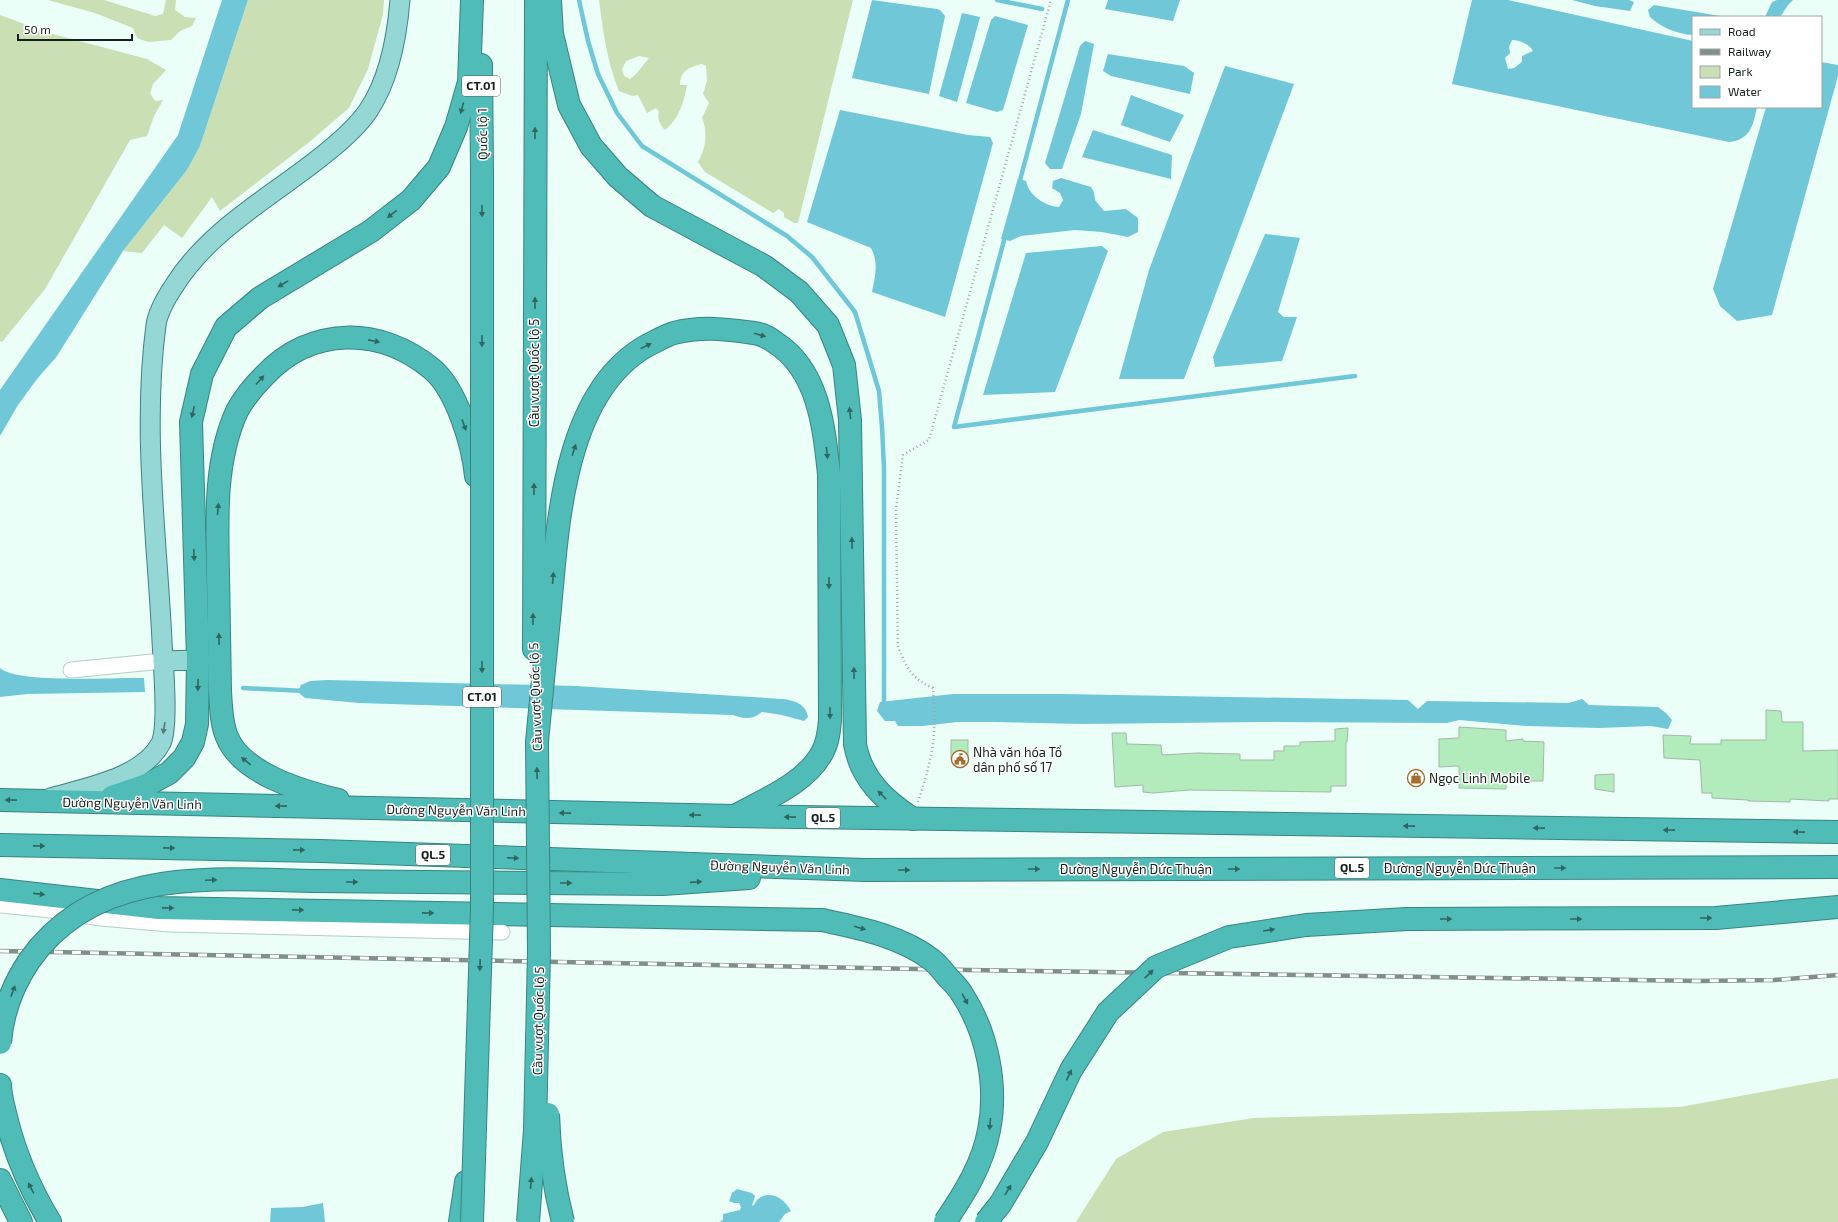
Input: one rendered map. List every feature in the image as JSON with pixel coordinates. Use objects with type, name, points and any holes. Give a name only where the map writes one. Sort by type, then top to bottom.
[{"type":"highway","points":[[96,802],[148,785],[169,773],[184,758],[193,742],[197,724],[198,660],[191,422],[202,374],[226,327],[260,298],[371,231],[412,200],[439,167],[456,128],[469,82],[472,0]]},
{"type":"highway","name":"Quốc lộ 1","points":[[480,0],[482,172],[482,633]]},
{"type":"highway","name":"Cầu vượt Quốc lộ 5","points":[[528,1222],[535,1130],[539,952],[537,742],[533,632],[536,0]]},
{"type":"highway","points":[[550,0],[552,34],[569,105],[591,146],[618,177],[652,206],[764,266],[798,292],[828,325],[844,365],[850,420],[854,734],[856,749],[861,765],[873,786],[888,801],[913,819]]},
{"type":"highway","points":[[537,742],[558,525],[573,452],[592,403],[615,371],[640,348],[672,334],[701,328],[721,328],[763,334],[785,349],[802,369],[816,397],[825,436],[829,474],[830,720],[826,744],[818,759],[790,785],[734,816]]},
{"type":"highway","points":[[374,808],[301,789],[270,776],[246,762],[235,750],[227,737],[222,712],[217,515],[222,469],[229,434],[237,412],[246,396],[271,368],[290,354],[314,342],[335,337],[356,338],[389,344],[404,350],[433,370],[448,390],[459,410],[470,441],[476,474],[482,633]]},
{"type":"highway","name":"CT.01","points":[[472,1222],[482,908],[482,633]]},
{"type":"highway","name":"Đường Nguyễn Văn Linh","points":[[0,800],[913,819]]},
{"type":"highway","name":"QL.5","points":[[913,819],[1838,832]]},
{"type":"highway","name":"Đường Nguyễn Văn Linh","points":[[0,845],[321,851],[865,870]]},
{"type":"highway","name":"Đường Nguyễn Đức Thuận","points":[[865,870],[1838,867]]},
{"type":"highway","points":[[0,1043],[2,1028],[16,982],[28,962],[50,936],[92,905],[134,888],[184,881],[214,879],[663,884],[865,870]]},
{"type":"highway","points":[[0,890],[159,908],[822,920],[860,928],[904,943],[932,960],[962,993],[976,1020],[986,1049],[992,1094],[990,1130],[973,1177],[964,1194],[945,1222]]},
{"type":"highway","points":[[986,1222],[1001,1203],[1037,1142],[1071,1070],[1108,1012],[1156,967],[1229,936],[1306,925],[1407,919],[1716,918],[1838,907]]},
{"type":"highway","points":[[539,952],[549,1140],[557,1200],[563,1222]]},
{"type":"highway","points":[[0,1085],[8,1125],[19,1161],[31,1188],[50,1222]]},
{"type":"highway","points":[[460,1222],[474,1127]]},
{"type":"highway","points":[[0,1180],[21,1222]]},
{"type":"main road","points":[[41,800],[109,780],[130,772],[149,758],[161,742],[165,723],[159,567],[152,470],[150,398],[156,322],[165,300],[180,277],[217,235],[309,167],[357,126],[369,111],[378,94],[387,68],[397,26],[400,0]]},
{"type":"main road","points":[[163,661],[198,660]]},
{"type":"lane","points":[[71,670],[163,661]]},
{"type":"lane","points":[[0,905],[51,910],[101,918],[170,924],[502,932]]},
{"type":"path","points":[[913,819],[930,764],[934,727],[933,688],[917,680],[906,667],[898,647],[896,509],[903,455],[929,440],[1052,0]]},
{"type":"green space","points":[[48,0],[104,0],[155,16],[163,14],[166,0],[176,0],[175,10],[185,17],[196,18],[192,26],[180,31],[171,40],[148,42],[137,38],[133,28],[95,13]]},
{"type":"green space","points":[[248,0],[384,0],[383,14],[368,69],[349,108],[308,143],[220,211],[212,197],[182,238],[164,225],[142,253],[123,251],[187,170],[200,146]]},
{"type":"green space","points":[[599,0],[853,0],[798,223],[794,223],[784,217],[784,213],[779,209],[773,213],[705,172],[698,162],[703,151],[705,140],[705,129],[702,118],[709,103],[703,94],[707,81],[706,66],[702,64],[689,68],[682,76],[680,85],[687,85],[684,98],[674,121],[665,130],[659,122],[659,112],[656,108],[647,113],[638,95],[632,96],[619,91],[608,58]],"holes":[[[639,56],[649,58],[630,79],[624,76],[622,69],[626,61]]]},
{"type":"green space","points":[[0,15],[49,33],[147,59],[166,70],[153,84],[150,93],[155,101],[163,100],[154,116],[147,136],[130,140],[45,289],[2,342],[0,341]]},
{"type":"green space","points":[[1838,1078],[1838,1222],[1076,1222],[1116,1159],[1163,1132],[1254,1118],[1680,1107]]},
{"type":"water","points":[[222,0],[248,0],[200,146],[187,170],[123,251],[57,356],[37,379],[18,405],[0,436],[0,390],[178,135]]},
{"type":"water","points":[[872,0],[937,9],[940,10],[945,16],[929,94],[852,78]]},
{"type":"water","points":[[1108,0],[1180,0],[1173,21],[1105,9]]},
{"type":"water","points":[[1472,0],[1508,0],[1692,41],[1692,108],[1757,108],[1752,126],[1746,135],[1736,141],[1729,142],[1452,84]],"holes":[[[1512,40],[1527,44],[1533,51],[1522,56],[1522,62],[1514,68],[1508,69],[1505,58],[1510,53],[1509,47]]]},
{"type":"water","points":[[1572,0],[1629,0],[1634,2],[1630,11],[1595,6]]},
{"type":"water","points":[[1777,0],[1793,0],[1781,16],[1765,16],[1772,2]]},
{"type":"water","points":[[1654,5],[1720,16],[1692,16],[1692,35],[1676,32],[1665,27],[1650,17],[1648,10]]},
{"type":"water","points":[[962,13],[980,17],[957,102],[939,96]]},
{"type":"water","points":[[995,16],[1028,25],[1003,110],[997,112],[966,103],[991,20]]},
{"type":"water","points":[[1085,41],[1094,44],[1081,114],[1062,169],[1050,169],[1045,163],[1080,46]]},
{"type":"water","points":[[1108,54],[1184,66],[1194,73],[1190,94],[1111,76],[1103,71]]},
{"type":"water","points":[[1822,62],[1838,65],[1838,76],[1772,315],[1737,321],[1720,306],[1713,289],[1766,108],[1822,108]]},
{"type":"water","points":[[1225,66],[1294,84],[1184,379],[1119,379],[1149,270]]},
{"type":"water","points":[[1131,95],[1184,115],[1170,142],[1121,125]]},
{"type":"water","points":[[840,110],[968,135],[990,137],[993,143],[945,317],[872,292],[876,264],[871,248],[807,222]]},
{"type":"water","points":[[1093,130],[1172,155],[1171,179],[1082,157]]},
{"type":"water","points":[[1018,178],[1026,181],[1030,191],[1038,199],[1048,205],[1059,207],[1063,200],[1060,193],[1052,188],[1053,181],[1061,178],[1091,187],[1094,192],[1095,200],[1104,211],[1126,209],[1138,218],[1138,232],[1128,237],[1102,232],[1075,230],[1021,236],[1010,241],[1001,239]]},
{"type":"water","points":[[1265,234],[1300,238],[1278,312],[1284,317],[1297,317],[1282,361],[1215,367],[1213,357]]},
{"type":"water","points":[[1102,246],[1108,251],[1055,392],[983,395],[1026,253]]},
{"type":"water","points":[[0,668],[10,673],[46,678],[144,678],[145,692],[27,694],[0,697]]},
{"type":"water","points":[[327,680],[576,686],[782,699],[791,700],[802,706],[808,717],[804,721],[782,715],[762,712],[748,718],[733,715],[359,703],[305,698],[298,692],[301,685],[310,681]]},
{"type":"water","points":[[953,694],[1061,694],[1408,700],[1418,709],[1427,701],[1569,703],[1582,699],[1589,705],[1658,707],[1672,720],[1668,729],[1651,726],[1599,728],[1527,726],[1459,720],[1447,723],[1259,722],[1082,724],[957,722],[923,726],[898,726],[895,721],[885,721],[877,711],[880,702]]},
{"type":"water","points":[[737,1189],[752,1193],[755,1196],[752,1206],[763,1196],[772,1195],[781,1199],[791,1211],[785,1214],[779,1222],[719,1222],[723,1220],[723,1214],[740,1210],[741,1207],[739,1203],[729,1201],[732,1193]]},
{"type":"water","points":[[323,1203],[325,1222],[270,1222],[271,1208],[302,1207]]},
{"type":"building","points":[[1766,710],[1781,711],[1782,722],[1803,722],[1803,751],[1838,750],[1838,799],[1829,799],[1829,801],[1790,799],[1790,802],[1712,798],[1712,793],[1702,793],[1700,760],[1664,758],[1663,735],[1691,736],[1690,744],[1721,744],[1721,740],[1766,740]]},
{"type":"building","points":[[1459,727],[1506,730],[1506,741],[1523,739],[1523,741],[1544,742],[1543,781],[1506,781],[1506,789],[1459,788],[1459,766],[1439,767],[1439,739],[1459,738]]},
{"type":"building","points":[[1348,728],[1346,742],[1346,786],[1331,786],[1331,792],[1189,790],[1153,793],[1143,792],[1143,785],[1115,787],[1112,733],[1126,733],[1127,744],[1161,745],[1162,755],[1197,753],[1240,754],[1240,760],[1274,760],[1274,751],[1284,751],[1284,746],[1300,746],[1300,742],[1335,741],[1335,729]]},
{"type":"building","points":[[951,740],[968,740],[968,759],[951,759]]},
{"type":"building","points":[[1614,774],[1614,792],[1595,789],[1595,775]]},
{"type":"waterway","points":[[579,0],[588,41],[598,74],[617,113],[642,146],[787,236],[812,257],[855,312],[879,391],[882,427],[884,468],[884,706],[885,705]]},
{"type":"waterway","points":[[997,0],[1042,9]]},
{"type":"waterway","points":[[1019,184],[1068,0]]},
{"type":"waterway","points":[[1006,233],[954,427],[1355,376]]},
{"type":"waterway","points":[[243,688],[305,691]]},
{"type":"railway","points":[[0,951],[969,970],[1698,981],[1774,980],[1838,975]]},
{"type":"place","name":"Nhà văn hóa Tổ dân phố số 17","points":[[960,759]]},
{"type":"place","name":"Ngọc Linh Mobile","points":[[1416,778]]}]
